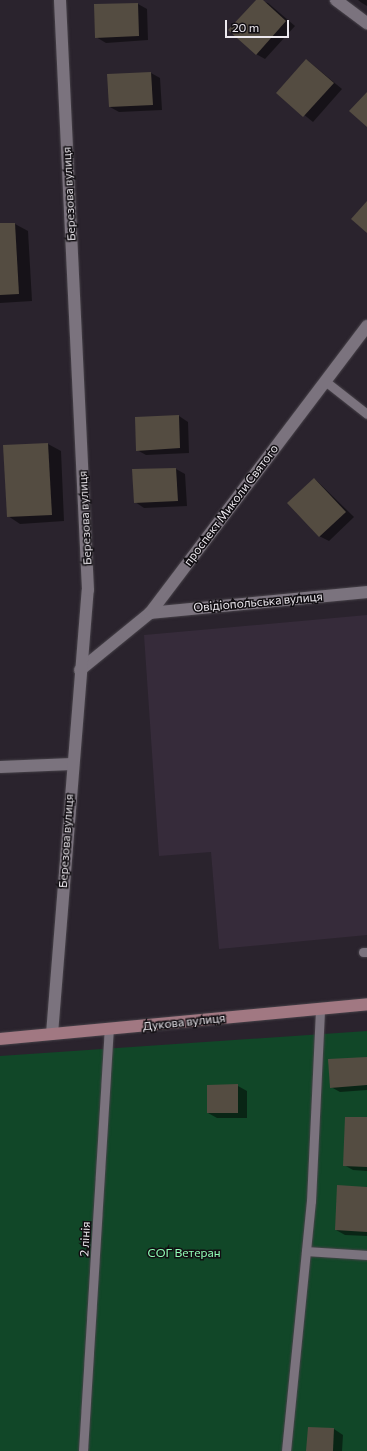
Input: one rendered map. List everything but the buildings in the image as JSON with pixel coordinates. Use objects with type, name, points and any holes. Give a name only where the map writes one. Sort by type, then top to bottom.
[{"type":"street","name":"Березова вулиця","points":[[52,1034],[72,764],[88,590],[60,0]]},
{"type":"street","points":[[336,0],[367,23]]},
{"type":"street","name":"проспект Миколи Святого","points":[[80,670],[150,613],[367,326]]},
{"type":"street","name":"Овідіопольська вулиця","points":[[150,613],[367,592]]},
{"type":"street","points":[[0,767],[72,764]]},
{"type":"street","name":"Дукова вулиця","points":[[0,1039],[367,1004]]},
{"type":"lane","points":[[325,381],[367,414]]},
{"type":"lane","points":[[286,1451],[306,1251],[320,1008]]},
{"type":"lane","name":"2 лінія","points":[[83,1451],[109,1029]]},
{"type":"lane","points":[[306,1251],[367,1255]]},
{"type":"shaded area","points":[[367,615],[367,935],[219,949],[211,852],[159,856],[144,635]]},
{"type":"green space","name":"СОГ Ветеран","points":[[367,1031],[367,1451],[0,1451],[0,1056]]}]
